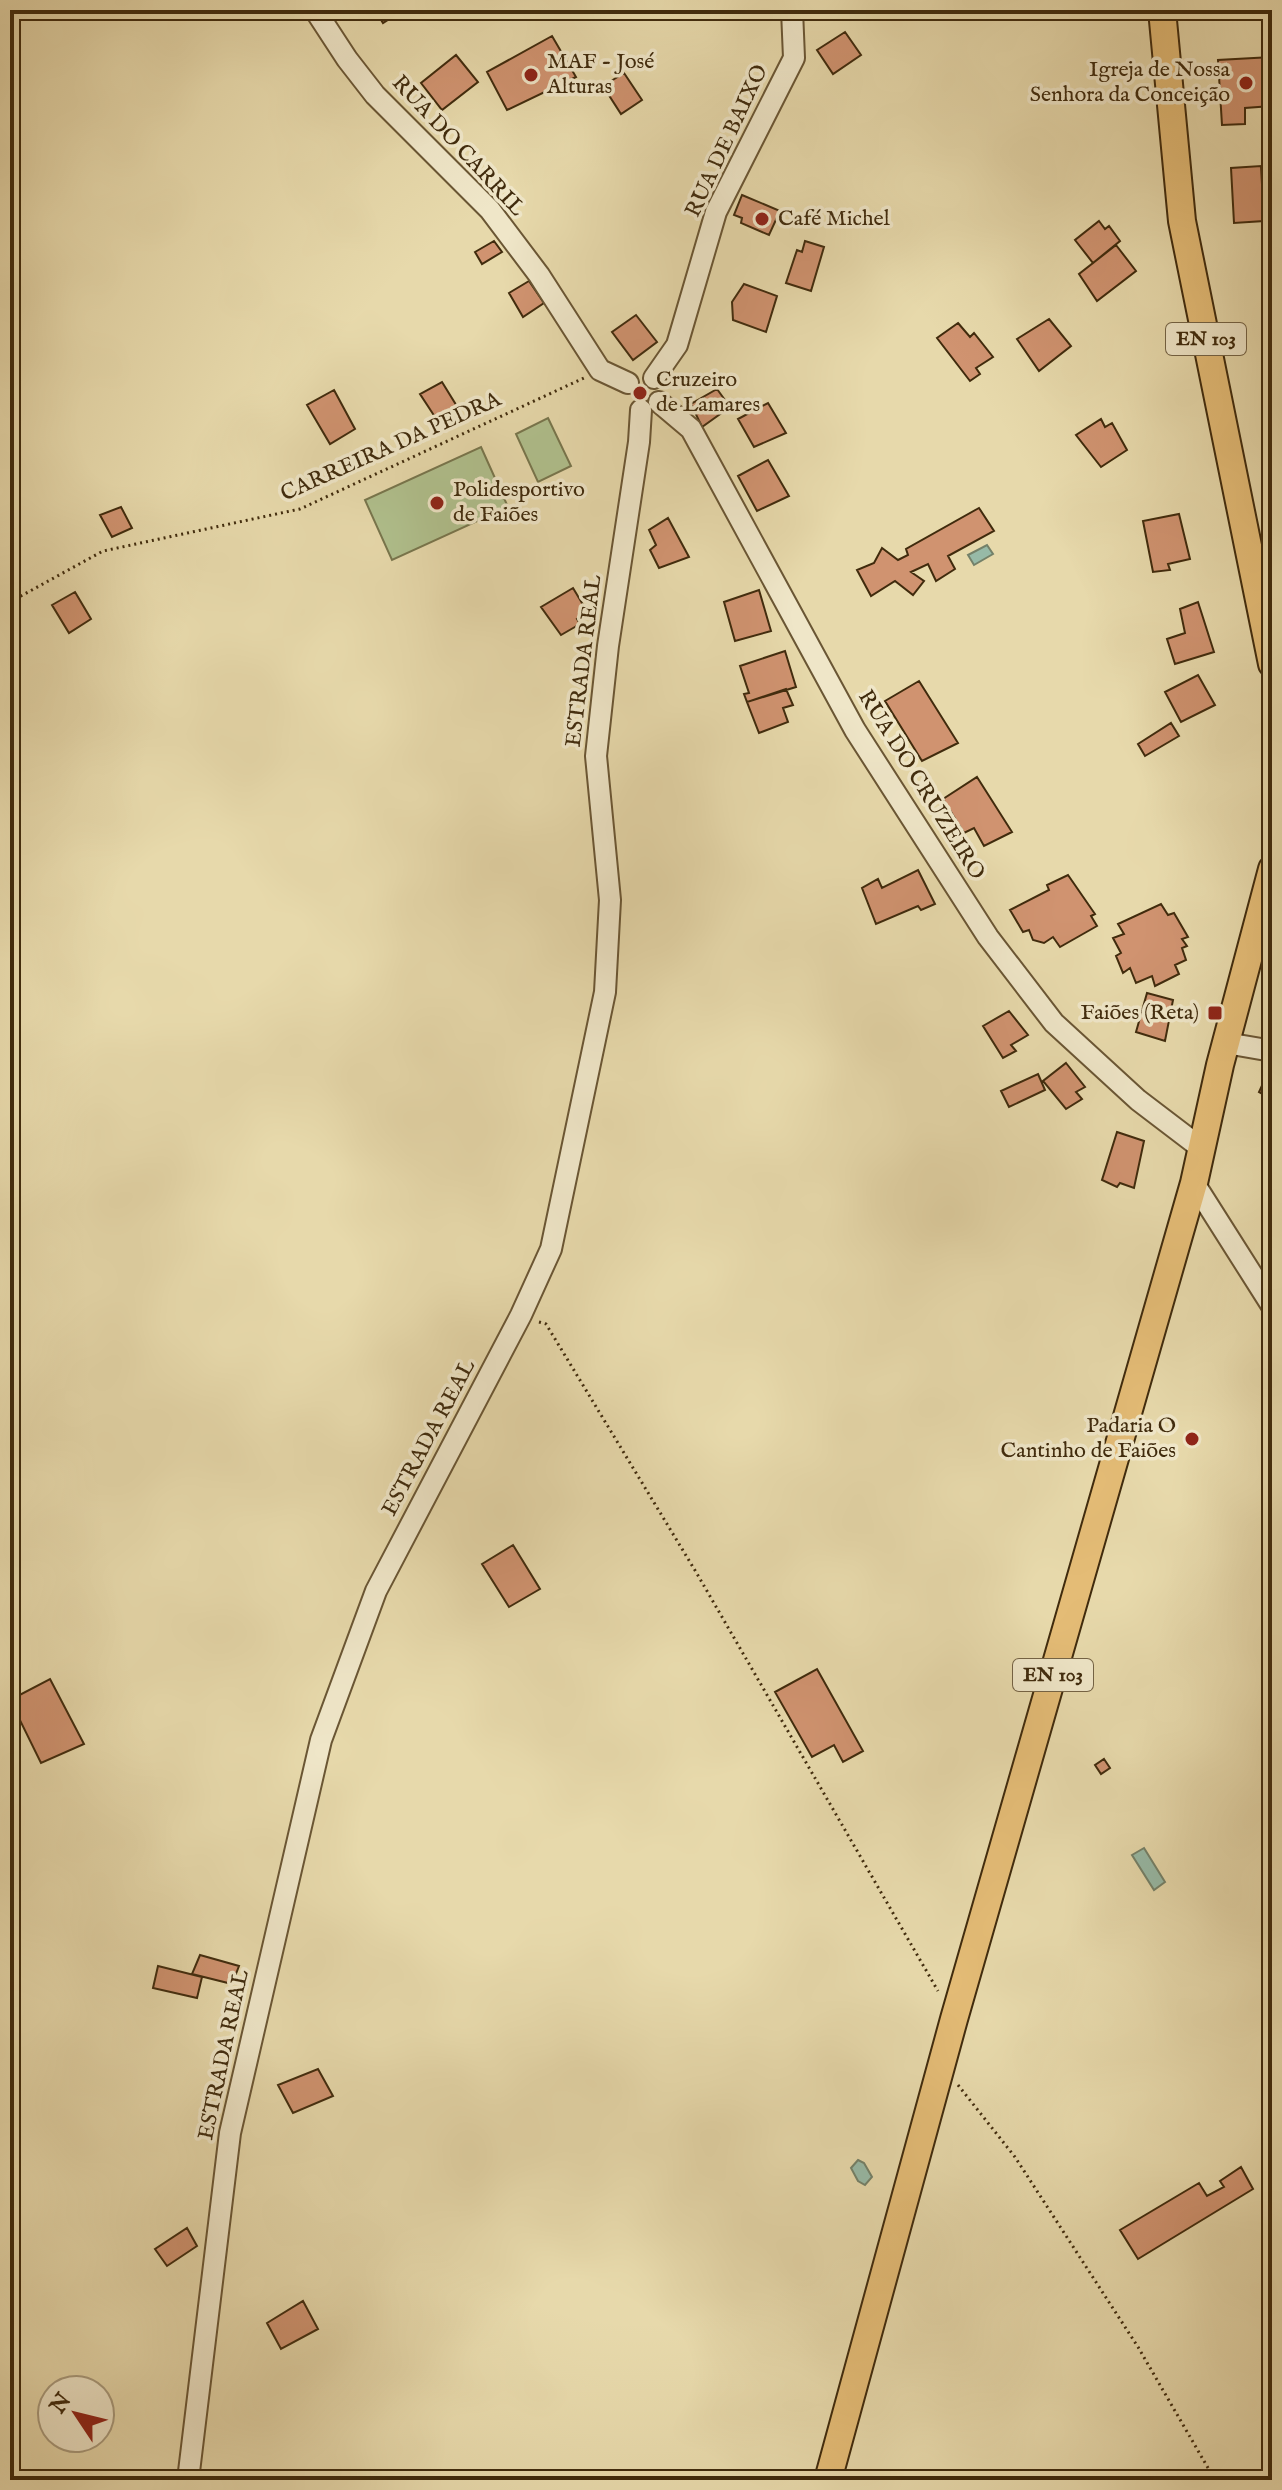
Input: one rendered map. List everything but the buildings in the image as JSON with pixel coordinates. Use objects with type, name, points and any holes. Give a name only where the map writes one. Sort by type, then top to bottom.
[{"type":"main road","name":"EN 103","points":[[1162,10],[1182,221],[1272,664]]},
{"type":"main road","name":"EN 103","points":[[828,2480],[954,2019],[1194,1183],[1226,1043],[1272,869]]},
{"type":"street","name":"RUA DO CARRIL","points":[[315,10],[375,95],[490,210],[539,275],[600,370]]},
{"type":"street","name":"RUA DE BAIXO","points":[[654,378],[677,345],[716,212],[794,58],[792,10]]},
{"type":"street","points":[[600,370],[628,383]]},
{"type":"street","points":[[637,376],[654,378],[661,389],[650,406],[629,403],[625,390],[628,383],[637,376]]},
{"type":"street","name":"RUA DO CRUZEIRO","points":[[650,406],[691,429],[855,730],[988,937],[1054,1023],[1138,1100],[1201,1148]]},
{"type":"street","name":"ESTRADA REAL","points":[[188,2480],[230,2133],[321,1740],[376,1591],[521,1315],[551,1249],[605,992],[610,900],[596,756],[608,646],[639,442],[650,406]]},
{"type":"street","points":[[1226,1043],[1272,1051]]},
{"type":"street","points":[[1194,1183],[1272,1306]]},
{"type":"path","name":"CARREIRA DA PEDRA","points":[[10,602],[103,551],[300,509],[600,370]]},
{"type":"path","points":[[521,1315],[546,1324],[696,1572],[954,2019]]},
{"type":"path","points":[[941,2066],[972,2099],[1015,2157],[1138,2347],[1215,2480]]},
{"type":"green space","points":[[548,418],[571,466],[538,482],[516,434]]},
{"type":"green space","name":"Polidesportivo de Faiões","points":[[481,447],[508,507],[392,560],[365,500]]},
{"type":"shaded area","points":[[987,545],[993,554],[974,565],[968,555]]},
{"type":"shaded area","points":[[1144,1848],[1165,1882],[1154,1890],[1132,1855]]},
{"type":"shaded area","points":[[858,2160],[864,2163],[872,2177],[865,2185],[858,2181],[851,2168]]},
{"type":"place","name":"MAF - José Alturas","points":[[531,75]]},
{"type":"place","name":"Igreja de Nossa Senhora da Conceição","points":[[1246,83]]},
{"type":"place","name":"Café Michel","points":[[762,219]]},
{"type":"place","name":"Cruzeiro de Lamares","points":[[640,393]]},
{"type":"place","name":"Polidesportivo de Faiões","points":[[437,503]]},
{"type":"place","name":"Faiões (Reta)","points":[[1215,1013]]},
{"type":"place","name":"Padaria O Cantinho de Faiões","points":[[1192,1439]]}]
